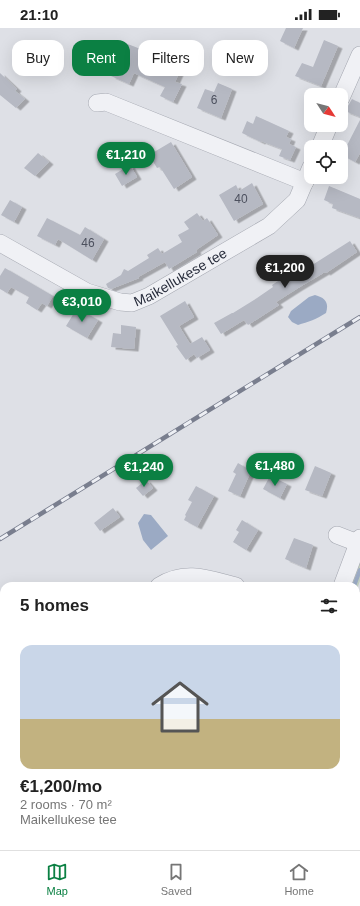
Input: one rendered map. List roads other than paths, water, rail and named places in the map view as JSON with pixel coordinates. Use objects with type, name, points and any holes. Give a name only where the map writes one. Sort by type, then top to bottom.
[{"type":"street","points":[[345,88],[360,55]]},
{"type":"street","points":[[97,103],[106,102],[304,173]]},
{"type":"street","name":"Maikellukese tee","points":[[0,243],[87,292],[120,302],[132,303],[149,296],[269,226],[297,200],[304,183]]},
{"type":"street","points":[[337,535],[359,540],[343,582]]},
{"type":"street","points":[[165,582],[187,576],[196,576],[217,582]]},
{"type":"water","points":[[315,295],[326,301],[326,313],[298,325],[292,322],[288,317],[291,311],[309,297]]},
{"type":"water","points":[[144,514],[151,515],[168,536],[151,550],[143,540],[138,523]]},
{"type":"waterway","points":[[356,582],[360,570]]},
{"type":"railway","points":[[0,539],[360,317]]}]
